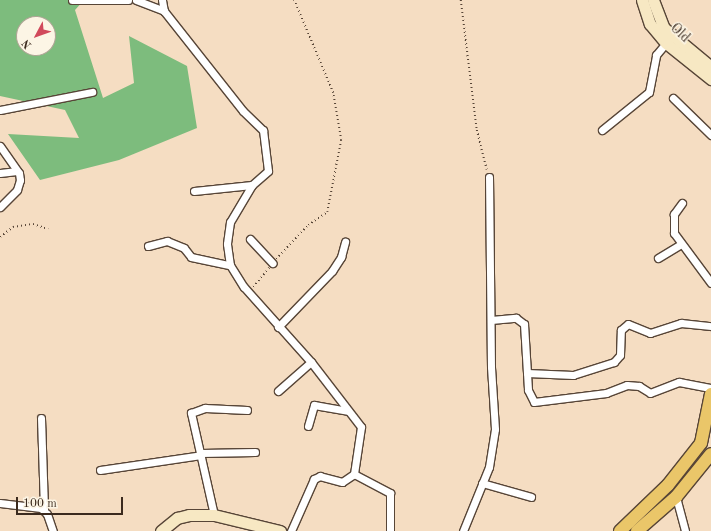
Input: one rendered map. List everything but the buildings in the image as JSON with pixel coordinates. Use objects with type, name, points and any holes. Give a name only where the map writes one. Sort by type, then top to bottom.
[{"type":"main road","name":"Old","points":[[642,0],[650,24],[666,43],[711,79]]},
{"type":"main road","name":"Old","points":[[653,0],[664,28],[711,67]]},
{"type":"main road","points":[[620,531],[668,485],[701,443],[711,394]]},
{"type":"main road","points":[[637,531],[676,497],[711,454]]},
{"type":"main road","points":[[161,531],[181,516],[214,515],[280,531]]},
{"type":"street","points":[[72,0],[128,0]]},
{"type":"street","points":[[136,0],[164,11]]},
{"type":"street","points":[[162,0],[164,11],[243,111],[263,130],[268,171],[252,185],[230,224],[227,244],[230,265],[248,293],[311,362],[348,411],[360,424],[362,431],[354,474],[342,482],[320,476],[314,479],[291,531]]},
{"type":"street","points":[[602,130],[649,92],[657,53],[666,43]]},
{"type":"street","points":[[0,110],[92,92]]},
{"type":"street","points":[[673,98],[711,135]]},
{"type":"street","points":[[0,146],[20,178],[19,185],[0,207]]},
{"type":"street","points":[[0,173],[17,171]]},
{"type":"street","points":[[463,531],[489,467],[494,429],[489,177]]},
{"type":"street","points":[[194,191],[252,185]]},
{"type":"street","points":[[682,203],[673,218],[674,233],[680,244],[711,283]]},
{"type":"street","points":[[250,239],[272,264]]},
{"type":"street","points":[[148,246],[167,241],[184,248],[191,257],[230,265]]},
{"type":"street","points":[[278,327],[332,271],[341,257],[345,242]]},
{"type":"street","points":[[658,258],[680,244]]},
{"type":"street","points":[[491,320],[516,318],[524,324],[527,373],[531,398],[537,402],[606,393],[627,385],[639,386],[650,393],[679,382],[711,388]]},
{"type":"street","points":[[527,373],[573,375],[614,362],[620,355],[622,329],[629,324],[650,332],[681,322],[711,326]]},
{"type":"street","points":[[278,391],[311,362]]},
{"type":"street","points":[[308,426],[314,405],[348,411]]},
{"type":"street","points":[[214,515],[192,412],[205,408],[247,410]]},
{"type":"street","points":[[41,418],[44,510],[53,531]]},
{"type":"street","points":[[100,470],[201,454],[255,452]]},
{"type":"street","points":[[354,474],[390,493],[390,531]]},
{"type":"street","points":[[482,483],[531,497]]},
{"type":"street","points":[[676,497],[685,531]]},
{"type":"street","points":[[0,503],[44,510]]},
{"type":"path","points":[[248,293],[308,225],[327,212],[341,140],[333,94],[294,0]]},
{"type":"path","points":[[461,0],[477,130],[489,177]]},
{"type":"path","points":[[0,237],[13,227],[33,224],[48,229]]},
{"type":"green space","points":[[0,0],[84,0],[75,10],[103,98],[134,83],[129,36],[187,66],[197,128],[119,160],[40,180],[8,134],[79,138],[65,110],[0,96]]}]
